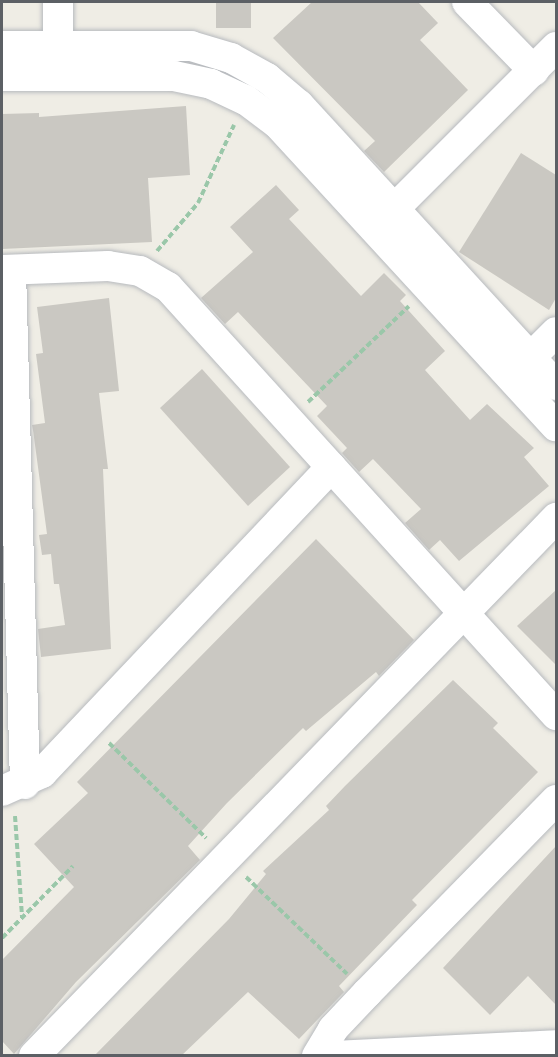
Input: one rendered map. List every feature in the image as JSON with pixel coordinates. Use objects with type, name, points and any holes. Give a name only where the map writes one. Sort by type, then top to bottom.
[{"type":"street","points":[[58,2],[58,76]]},
{"type":"street","points":[[467,2],[534,71]]},
{"type":"street","points":[[2,46],[191,46],[231,58],[267,78],[299,105],[385,218],[429,287],[556,426]]},
{"type":"street","points":[[385,218],[556,47]]},
{"type":"street","points":[[2,76],[174,76],[211,84],[246,100],[277,123],[385,218],[531,357],[556,385]]},
{"type":"street","points":[[331,467],[42,773],[13,788],[6,270],[108,266],[140,271],[168,287],[556,715]]},
{"type":"street","points":[[531,357],[556,332]]},
{"type":"street","points":[[34,1056],[556,518]]},
{"type":"street","points":[[317,1056],[333,1029],[366,993],[556,800]]},
{"type":"street","points":[[334,1056],[516,1051],[556,1045]]},
{"type":"path","points":[[140,271],[198,203],[246,100]]},
{"type":"path","points":[[288,420],[429,287]]},
{"type":"path","points":[[13,788],[22,917]]},
{"type":"path","points":[[2,938],[73,866]]},
{"type":"building","points":[[216,2],[251,2],[251,28],[216,28]]},
{"type":"building","points":[[312,2],[418,2],[438,23],[420,40],[468,90],[384,172],[364,151],[375,141],[273,38]]},
{"type":"building","points":[[186,106],[190,175],[148,178],[152,242],[2,249],[2,114],[39,113],[39,117]]},
{"type":"building","points":[[521,153],[556,175],[556,298],[549,310],[459,252]]},
{"type":"building","points":[[276,185],[299,210],[289,219],[361,296],[384,273],[406,295],[400,301],[445,351],[425,370],[470,420],[487,404],[534,448],[524,457],[549,486],[459,561],[440,540],[429,550],[405,523],[421,509],[373,459],[359,472],[342,453],[347,448],[317,416],[327,406],[238,312],[225,324],[201,298],[253,252],[230,227]]},
{"type":"building","points":[[109,298],[119,391],[99,393],[108,469],[103,469],[111,649],[41,657],[38,629],[65,625],[59,584],[54,584],[51,554],[42,555],[39,535],[47,534],[32,425],[45,423],[36,354],[43,353],[37,307]]},
{"type":"building","points":[[202,369],[290,467],[248,506],[160,408]]},
{"type":"building","points":[[316,539],[414,640],[379,676],[376,672],[306,731],[303,728],[227,803],[188,846],[200,860],[76,982],[14,1054],[2,1041],[2,960],[74,887],[34,844],[88,793],[77,782]]},
{"type":"building","points":[[556,590],[556,665],[517,626]]},
{"type":"building","points":[[453,680],[498,723],[493,728],[538,772],[412,900],[417,905],[339,986],[344,992],[299,1039],[248,992],[181,1056],[94,1056],[229,919],[266,874],[263,871],[329,810],[326,806],[345,786]]},
{"type":"building","points":[[556,846],[556,1005],[528,976],[490,1015],[443,968]]}]
